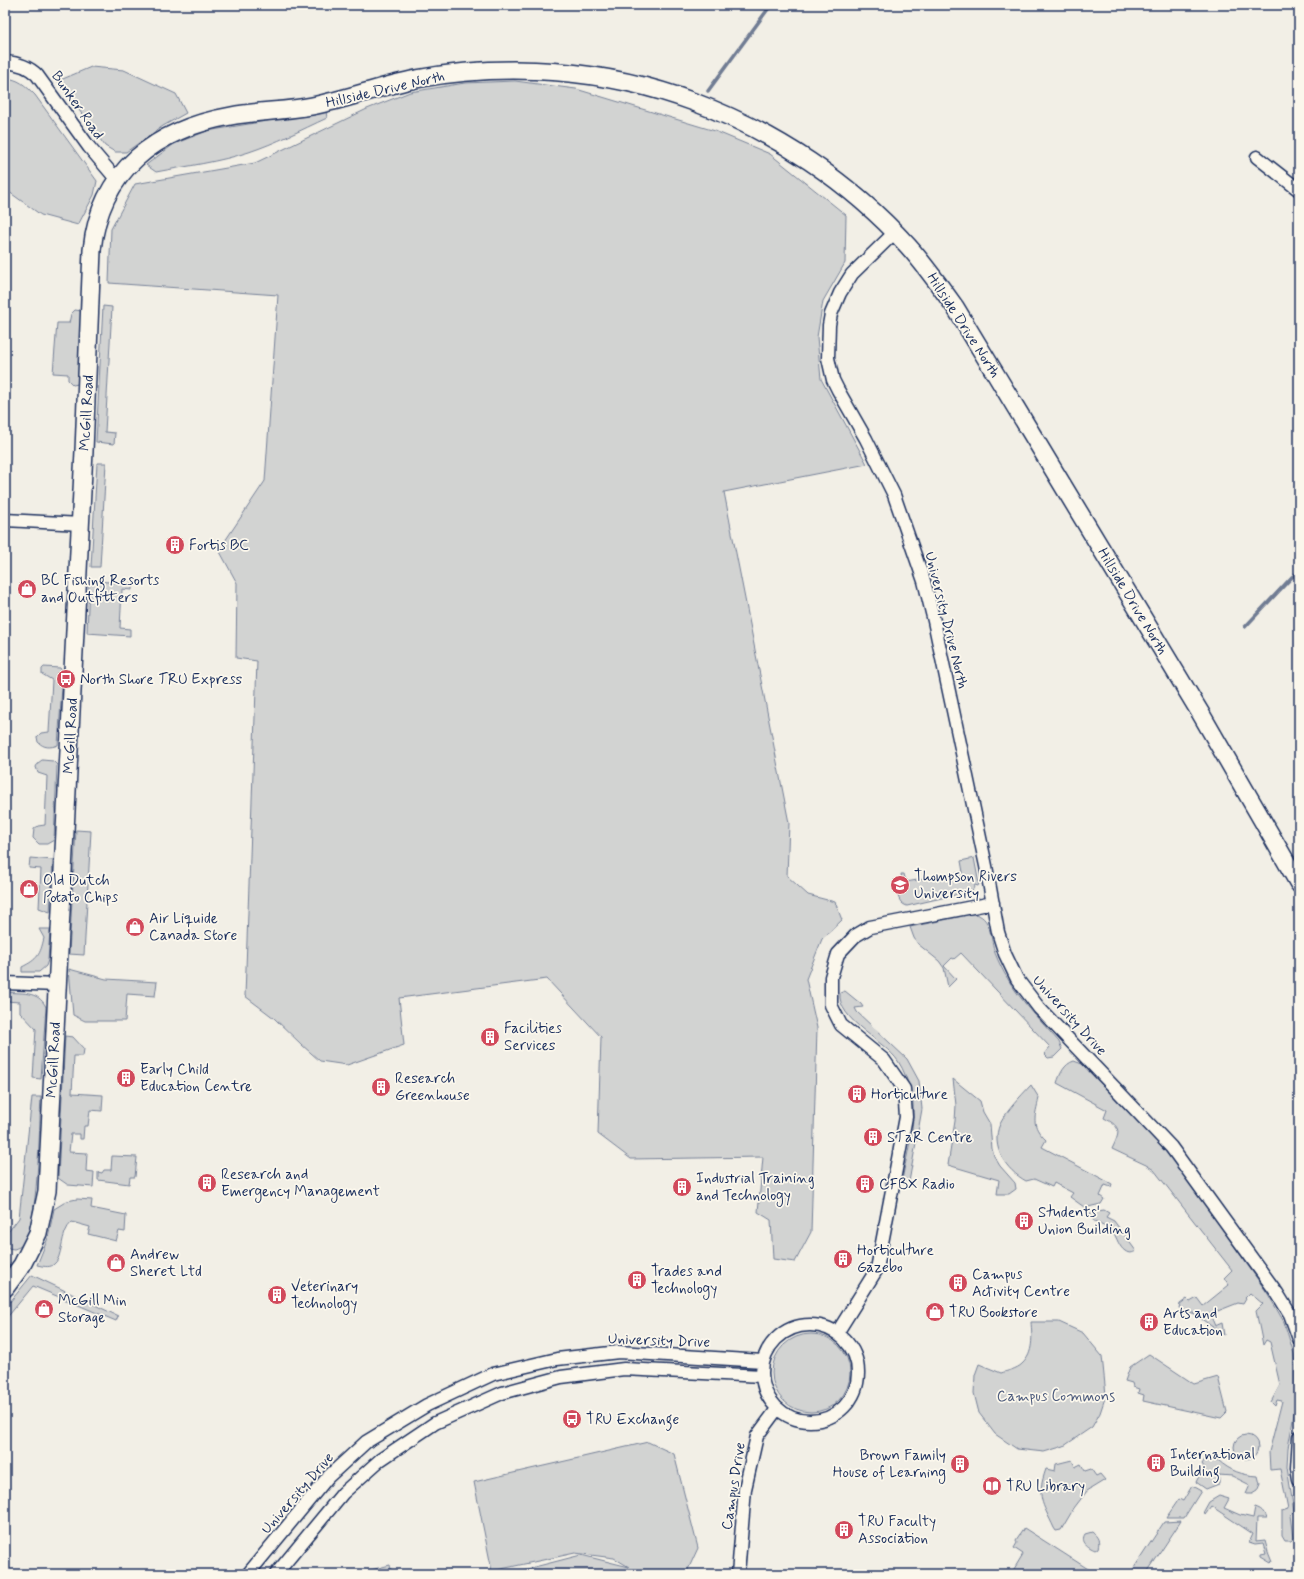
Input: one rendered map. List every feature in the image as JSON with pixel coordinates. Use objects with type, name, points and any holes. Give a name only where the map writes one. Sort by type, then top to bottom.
[{"type":"street","name":"Bunker Road","points":[[5,62],[21,64],[37,75],[89,147],[117,180]]},
{"type":"street","name":"Hillside Drive North","points":[[117,180],[125,169],[150,147],[166,137],[193,125],[237,115],[312,106],[385,86],[428,77],[471,72],[526,70],[550,71],[599,77],[648,87],[717,111],[763,133],[808,160],[840,184],[889,226],[920,260],[935,280],[969,329],[1201,714],[1299,884]]},
{"type":"street","points":[[1257,157],[1299,190]]},
{"type":"street","name":"McGill Road","points":[[5,1288],[22,1266],[38,1233],[47,1190],[81,524],[93,242],[101,211],[117,180]]},
{"type":"street","points":[[840,184],[852,201],[890,236],[923,272],[935,280]]},
{"type":"street","name":"University Drive North","points":[[890,236],[852,274],[840,293],[835,303],[829,325],[828,358],[830,369],[838,390],[866,439],[894,495],[924,581],[934,621],[993,903]]},
{"type":"street","points":[[5,520],[81,524]]},
{"type":"street","points":[[837,1333],[877,1269],[906,1117],[904,1089],[884,1060],[841,1025],[831,1005],[831,977],[838,954],[855,936],[870,927],[993,903]]},
{"type":"street","name":"University Drive","points":[[993,903],[998,932],[1005,954],[1017,979],[1039,1008],[1171,1147],[1277,1293],[1290,1314],[1299,1339]]},
{"type":"street","points":[[5,982],[57,985]]},
{"type":"street","points":[[808,1324],[823,1326],[837,1333],[848,1343],[856,1357],[859,1372],[857,1387],[850,1401],[839,1412],[826,1419],[813,1422],[788,1416],[777,1409],[769,1399],[764,1388],[762,1376],[763,1360],[769,1346],[780,1335],[793,1327],[808,1324]]},
{"type":"street","name":"University Drive","points":[[248,1574],[328,1477],[366,1442],[426,1405],[493,1374],[557,1359],[619,1352],[763,1360]]},
{"type":"street","name":"University Drive","points":[[276,1574],[343,1493],[380,1460],[435,1423],[502,1393],[561,1377],[624,1369],[762,1376]]},
{"type":"street","name":"Campus Drive","points":[[738,1574],[745,1488],[757,1436],[777,1409]]},
{"type":"street","points":[[1299,1437],[1297,1468],[1299,1480]]},
{"type":"green space","points":[[91,67],[124,70],[176,94],[186,113],[163,126],[126,152],[115,152],[105,146],[58,81]]},
{"type":"green space","points":[[5,78],[22,83],[35,95],[97,181],[94,195],[78,225],[41,215],[5,189]]},
{"type":"green space","points":[[515,81],[576,89],[715,131],[770,154],[846,215],[845,263],[823,301],[817,337],[821,379],[867,464],[724,492],[789,823],[787,876],[808,895],[835,902],[842,920],[822,939],[806,979],[817,1028],[811,1232],[795,1262],[773,1259],[771,1220],[758,1212],[763,1157],[631,1159],[598,1134],[601,1037],[547,979],[399,998],[404,1045],[347,1065],[320,1061],[274,1018],[245,996],[257,661],[236,658],[237,583],[219,550],[265,481],[278,295],[109,283],[111,229],[135,184],[255,163],[367,109],[410,92],[465,83]]},
{"type":"green space","points":[[326,111],[327,118],[269,145],[249,152],[215,161],[156,172],[146,165],[174,144],[207,131]]},
{"type":"green space","points":[[103,306],[112,307],[105,432],[115,433],[114,444],[96,442]]},
{"type":"green space","points":[[75,310],[82,311],[78,384],[73,385],[68,380],[68,374],[53,373],[57,323],[69,323],[71,314]]},
{"type":"green space","points":[[97,463],[106,463],[100,567],[91,567]]},
{"type":"green space","points":[[89,581],[132,583],[132,590],[122,589],[120,628],[130,629],[130,636],[87,633]]},
{"type":"green space","points":[[44,667],[60,668],[63,672],[58,745],[50,747],[40,744],[37,737],[41,733],[49,732],[52,680],[42,674],[42,669]]},
{"type":"green space","points":[[42,760],[53,761],[57,765],[54,840],[47,844],[39,844],[33,838],[34,829],[38,826],[45,825],[47,776],[38,773],[36,767]]},
{"type":"green space","points":[[76,830],[91,831],[84,955],[69,954]]},
{"type":"green space","points":[[30,858],[53,860],[50,912],[39,908],[41,869],[29,868]]},
{"type":"green space","points":[[974,858],[979,884],[978,886],[975,885],[972,891],[907,906],[900,901],[896,887],[902,879],[901,874],[904,874],[906,882],[963,872],[961,861]]},
{"type":"green space","points":[[973,914],[979,915],[987,923],[995,953],[1001,967],[1015,990],[1031,1011],[1059,1042],[1062,1049],[1054,1057],[1048,1058],[1044,1054],[1050,1047],[961,953],[954,959],[952,958],[944,966],[956,979],[948,987],[944,968],[939,961],[918,944],[910,927]]},
{"type":"green space","points":[[39,929],[50,929],[48,960],[46,966],[39,972],[22,972],[22,967],[35,959],[40,953],[44,938]]},
{"type":"green space","points":[[69,969],[106,979],[157,982],[155,996],[127,994],[125,1021],[85,1021],[73,1015]]},
{"type":"green space","points":[[845,991],[863,1007],[855,1008],[857,1012],[907,1059],[919,1081],[922,1109],[909,1182],[902,1180],[913,1124],[913,1102],[909,1084],[898,1061],[892,1053],[863,1030],[846,1012],[841,1003],[840,993]]},
{"type":"green space","points":[[5,992],[34,995],[43,1002],[46,1007],[41,1079],[33,1078],[36,1029],[20,1012],[20,1002],[5,1001]]},
{"type":"green space","points":[[65,1036],[73,1037],[84,1049],[83,1056],[74,1056],[72,1093],[103,1095],[102,1111],[90,1110],[88,1126],[84,1126],[83,1139],[80,1139],[80,1134],[71,1134],[69,1152],[87,1153],[86,1171],[94,1172],[93,1187],[68,1185],[58,1178]]},
{"type":"green space","points":[[1074,1061],[1082,1064],[1160,1145],[1177,1165],[1268,1294],[1284,1322],[1294,1354],[1295,1365],[1296,1403],[1288,1448],[1287,1467],[1294,1512],[1291,1515],[1294,1538],[1291,1541],[1285,1541],[1282,1536],[1282,1511],[1288,1509],[1280,1469],[1270,1470],[1269,1452],[1282,1401],[1277,1400],[1275,1406],[1271,1402],[1280,1385],[1270,1342],[1266,1340],[1263,1345],[1256,1311],[1263,1304],[1250,1293],[1245,1298],[1246,1299],[1243,1304],[1238,1303],[1210,1314],[1215,1326],[1222,1323],[1224,1335],[1193,1313],[1185,1313],[1179,1308],[1180,1304],[1187,1299],[1190,1302],[1197,1298],[1203,1306],[1229,1285],[1224,1278],[1232,1270],[1154,1170],[1112,1149],[1117,1138],[1118,1130],[1114,1124],[1104,1118],[1107,1110],[1057,1083],[1065,1067]]},
{"type":"green space","points":[[953,1079],[980,1101],[983,1112],[990,1124],[994,1156],[1000,1166],[1015,1183],[1016,1189],[1009,1194],[997,1194],[999,1180],[948,1165],[956,1105]]},
{"type":"green space","points":[[1031,1085],[1039,1098],[1035,1120],[1038,1130],[1046,1140],[1042,1147],[1112,1184],[1111,1187],[1105,1185],[1100,1196],[1104,1199],[1101,1204],[1084,1207],[1070,1197],[1073,1193],[1054,1183],[1052,1187],[1034,1179],[1026,1181],[1012,1171],[1006,1164],[999,1149],[997,1133],[1000,1124],[1010,1109]]},
{"type":"green space","points":[[32,1097],[41,1097],[39,1151],[35,1198],[28,1235],[22,1245],[14,1249],[5,1246],[5,1236],[19,1218]]},
{"type":"green space","points":[[112,1156],[137,1157],[135,1177],[130,1177],[129,1184],[98,1180],[98,1172],[102,1173],[104,1170],[111,1170]]},
{"type":"green space","points":[[77,1199],[92,1200],[91,1208],[126,1215],[125,1232],[119,1231],[116,1241],[88,1234],[90,1227],[72,1222],[65,1232],[59,1257],[56,1262],[50,1266],[37,1265],[48,1238],[54,1209],[67,1201]]},
{"type":"green space","points":[[1104,1210],[1109,1213],[1106,1217],[1114,1221],[1136,1251],[1128,1253],[1125,1251],[1113,1232],[1092,1219],[1090,1216],[1091,1212]]},
{"type":"green space","points":[[32,1275],[118,1316],[116,1321],[33,1286],[5,1320],[5,1308]]},
{"type":"green space","name":"Campus Commons","points":[[1031,1322],[1059,1322],[1083,1333],[1102,1356],[1106,1395],[1100,1413],[1092,1427],[1064,1446],[1044,1452],[1017,1449],[995,1434],[979,1413],[974,1393],[975,1375],[979,1364],[1001,1373],[1012,1370],[1026,1360],[1029,1355],[1031,1344]]},
{"type":"green space","points":[[811,1334],[826,1337],[838,1346],[847,1358],[850,1373],[847,1388],[838,1400],[826,1409],[811,1412],[796,1409],[784,1400],[775,1388],[772,1373],[775,1358],[784,1346],[796,1337]]},
{"type":"green space","points":[[1149,1354],[1194,1384],[1218,1377],[1227,1412],[1221,1418],[1143,1401],[1144,1395],[1138,1393],[1139,1389],[1133,1387],[1132,1383],[1125,1381],[1130,1367]]},
{"type":"green space","points":[[1246,1435],[1251,1436],[1257,1442],[1257,1452],[1251,1458],[1246,1459],[1241,1458],[1235,1452],[1234,1447],[1235,1442],[1241,1436]]},
{"type":"green space","points":[[648,1442],[674,1454],[698,1548],[686,1574],[493,1574],[523,1570],[581,1555],[629,1567],[614,1558],[575,1553],[492,1571],[474,1482]]},
{"type":"green space","points":[[1206,1458],[1212,1461],[1218,1460],[1236,1472],[1258,1476],[1260,1484],[1257,1491],[1252,1494],[1246,1494],[1250,1485],[1232,1476],[1219,1475],[1219,1484],[1206,1489],[1196,1482],[1204,1467],[1202,1464]]},
{"type":"green space","points":[[1072,1460],[1075,1467],[1081,1464],[1085,1471],[1091,1469],[1096,1476],[1100,1474],[1105,1480],[1087,1491],[1074,1508],[1061,1530],[1056,1531],[1046,1512],[1042,1500],[1041,1487],[1046,1469],[1055,1471],[1056,1464]]},
{"type":"green space","points":[[1192,1486],[1201,1491],[1184,1518],[1166,1518],[1179,1499],[1183,1501]]},
{"type":"green space","points":[[1219,1496],[1229,1499],[1224,1508],[1240,1515],[1253,1518],[1255,1507],[1263,1512],[1266,1518],[1257,1518],[1256,1542],[1265,1541],[1272,1562],[1271,1563],[1261,1557],[1261,1555],[1266,1554],[1263,1544],[1255,1545],[1249,1543],[1253,1534],[1211,1506],[1205,1514],[1204,1511],[1209,1502]]},
{"type":"green space","points":[[1181,1521],[1146,1574],[1130,1574],[1164,1522]]},
{"type":"green space","points":[[1024,1528],[1096,1574],[1011,1574],[1023,1554],[1014,1548],[1017,1543],[1016,1540]]},
{"type":"green space","points":[[1092,1532],[1099,1541],[1098,1548],[1095,1550],[1087,1546],[1083,1539],[1085,1534]]},
{"type":"green space","points":[[390,1565],[392,1574],[355,1574]]},
{"type":"waterway","points":[[708,91],[771,5]]},
{"type":"waterway","points":[[1245,627],[1292,577],[1299,572]]},
{"type":"place","name":"Fortis BC","points":[[175,545]]},
{"type":"place","name":"BC Fishing Resorts and Outfitters","points":[[27,589]]},
{"type":"place","name":"North Shore TRU Express","points":[[66,679]]},
{"type":"place","name":"Thompson Rivers University","points":[[900,885]]},
{"type":"place","name":"Old Dutch Potato Chips","points":[[29,889]]},
{"type":"place","name":"Air Liquide Canada Store","points":[[135,927]]},
{"type":"place","name":"Facilities Services","points":[[490,1037]]},
{"type":"place","name":"Early Child Education Centre","points":[[126,1078]]},
{"type":"place","name":"Research Greenhouse","points":[[381,1087]]},
{"type":"place","name":"Horticulture","points":[[857,1094]]},
{"type":"place","name":"STaR Centre","points":[[873,1137]]},
{"type":"place","name":"Research and Emergency Management","points":[[207,1183]]},
{"type":"place","name":"CFBX Radio","points":[[865,1184]]},
{"type":"place","name":"Industrial Training and Technology","points":[[682,1187]]},
{"type":"place","name":"Students' Union Building","points":[[1024,1221]]},
{"type":"place","name":"Horticulture Gazebo","points":[[843,1259]]},
{"type":"place","name":"Andrew Sheret Ltd","points":[[116,1263]]},
{"type":"place","name":"Trades and Technology","points":[[637,1280]]},
{"type":"place","name":"Campus Activity Centre","points":[[958,1283]]},
{"type":"place","name":"Veterinary Technology","points":[[277,1295]]},
{"type":"place","name":"McGill Min Storage","points":[[44,1309]]},
{"type":"place","name":"TRU Bookstore","points":[[935,1312]]},
{"type":"place","name":"Arts and Education","points":[[1149,1322]]},
{"type":"place","name":"TRU Exchange","points":[[572,1419]]},
{"type":"place","name":"International Building","points":[[1156,1463]]},
{"type":"place","name":"Brown Family House of Learning","points":[[960,1464]]},
{"type":"place","name":"TRU Library","points":[[992,1486]]},
{"type":"place","name":"TRU Faculty Association","points":[[844,1530]]}]
